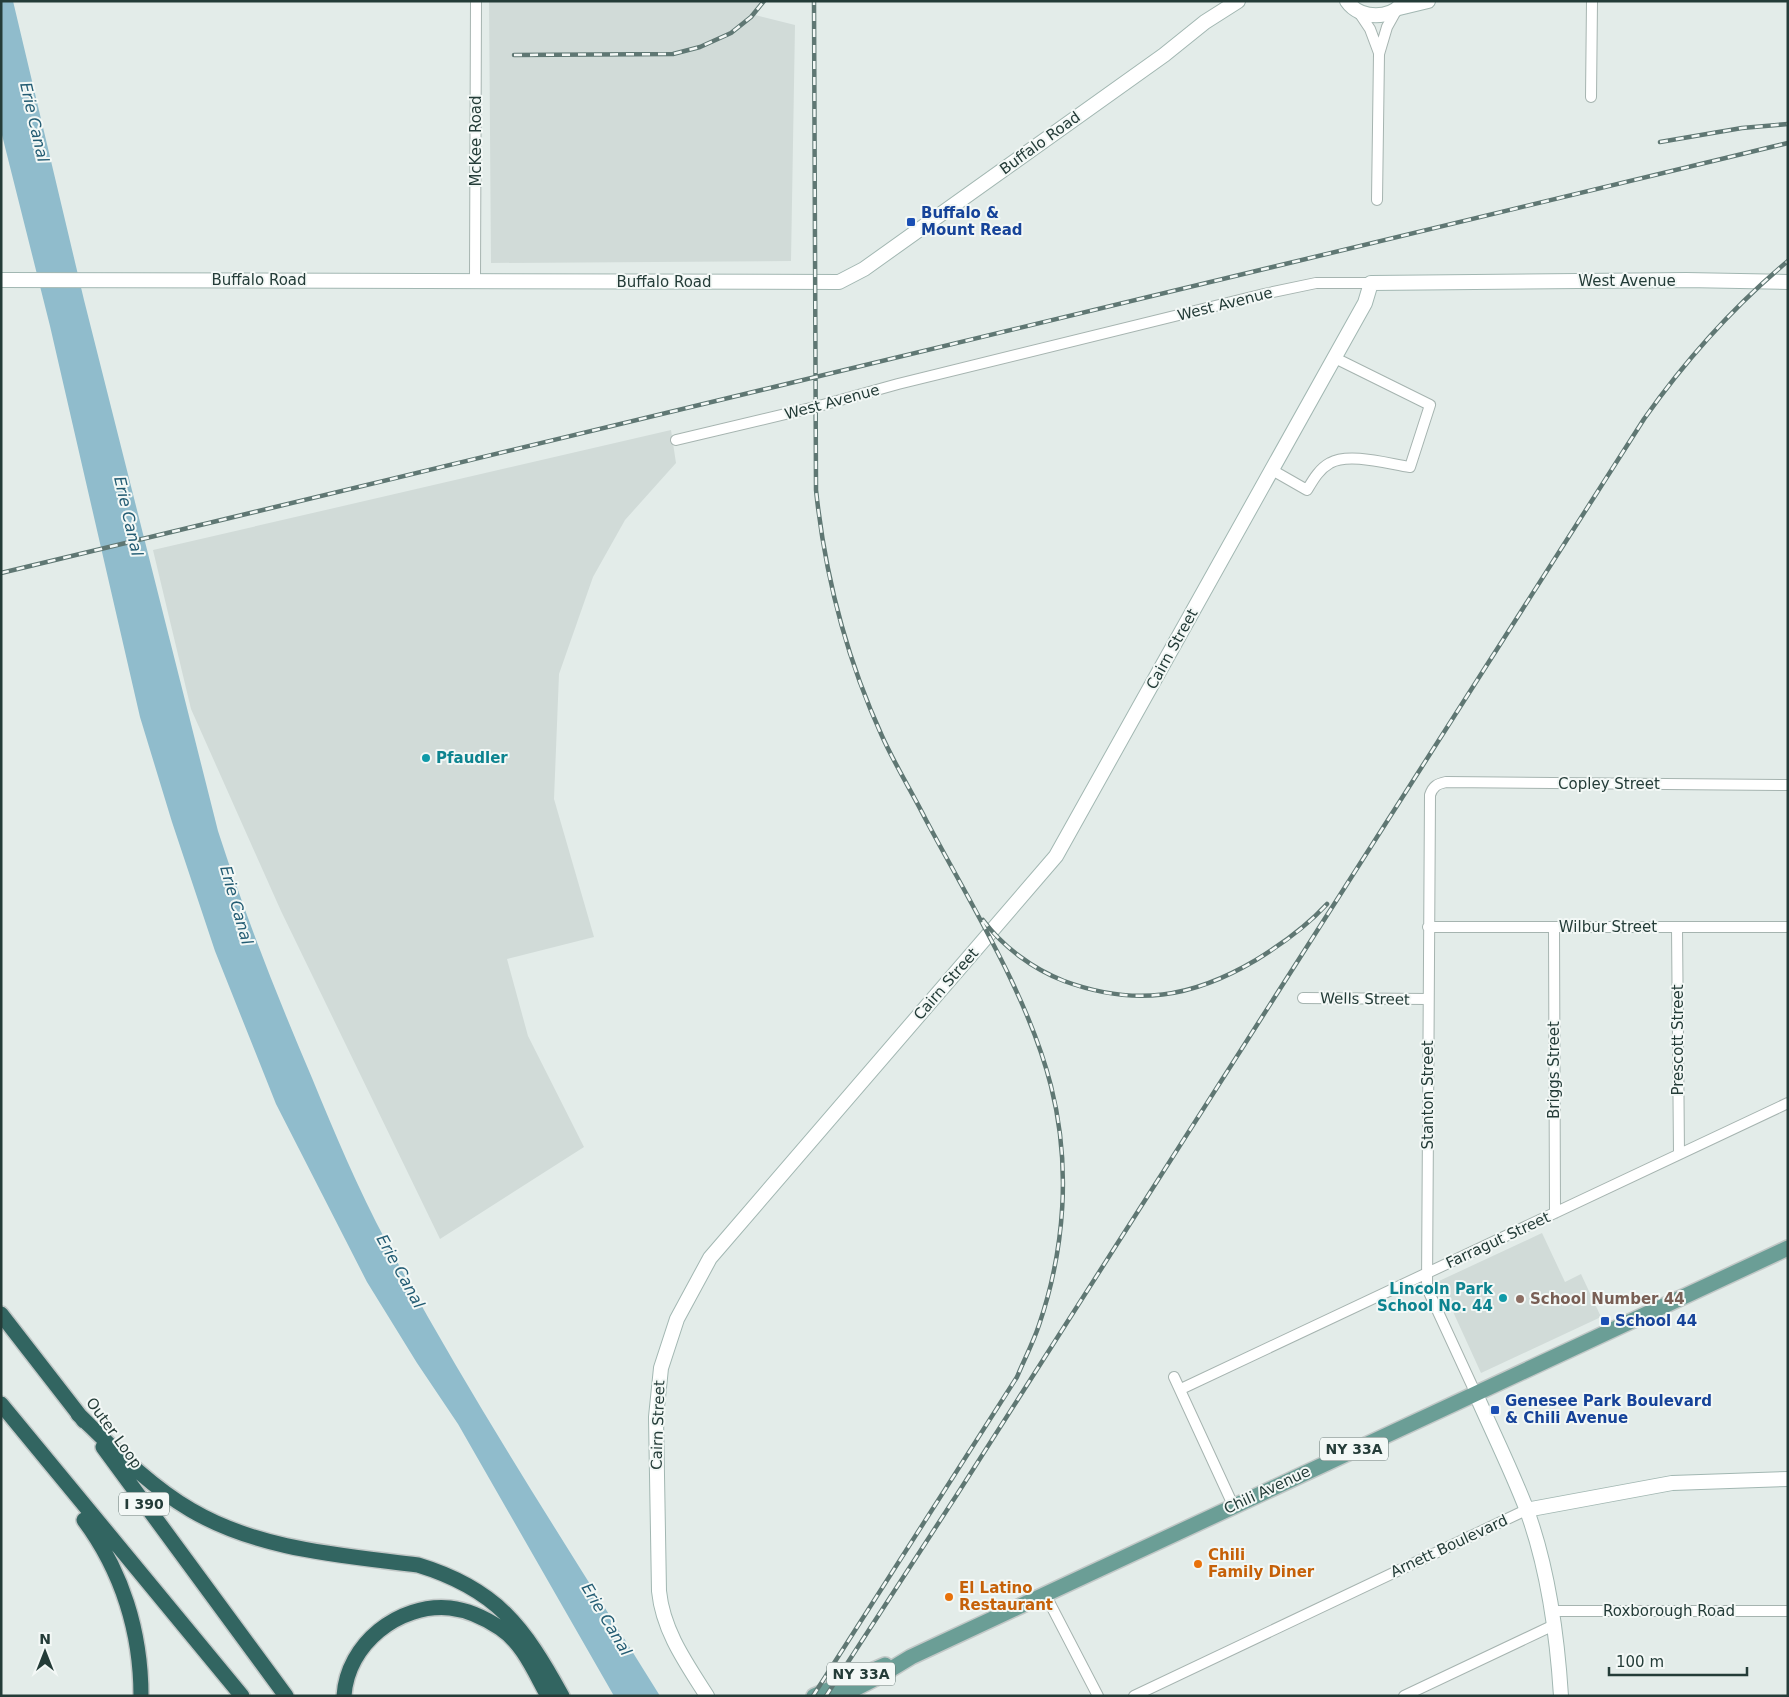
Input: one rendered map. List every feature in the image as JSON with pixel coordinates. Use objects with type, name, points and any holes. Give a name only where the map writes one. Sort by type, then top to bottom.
[{"type":"highway","name":"Outer Loop","points":[[1,1314],[78,1414],[286,1696]]},
{"type":"highway","name":"I 390","points":[[1,1404],[242,1696]]},
{"type":"highway","points":[[78,1414],[153,1484],[191,1510],[216,1522],[248,1535],[284,1545],[418,1565],[440,1572],[479,1592],[493,1601],[522,1631],[538,1652],[562,1696]]},
{"type":"highway","points":[[30,1440],[94,1533],[110,1560],[122,1590],[137,1643],[142,1696]]},
{"type":"highway","points":[[344,1696],[355,1657],[376,1632],[398,1618],[421,1610],[435,1608],[466,1612],[482,1617],[502,1629],[526,1657],[548,1696]]},
{"type":"main road","name":"Chili Avenue","points":[[814,1696],[858,1675],[911,1657],[1475,1392],[1788,1248]]},
{"type":"main road","name":"Chili Avenue","points":[[841,1696],[878,1678],[911,1657]]},
{"type":"street","name":"McKee Road","points":[[475,281],[476,1]]},
{"type":"street","name":"Buffalo Road","points":[[1,280],[839,282],[864,269],[1164,54],[1205,22],[1238,1]]},
{"type":"street","points":[[1350,4],[1379,15],[1400,6],[1428,1]]},
{"type":"street","points":[[1592,1],[1592,97]]},
{"type":"street","points":[[1350,4],[1370,29],[1379,54]]},
{"type":"street","points":[[1377,200],[1379,54],[1387,27],[1400,6]]},
{"type":"street","name":"West Avenue","points":[[676,440],[1264,294],[1316,283],[1678,280],[1788,282]]},
{"type":"street","name":"Cairn Street","points":[[707,1696],[670,1635],[663,1617],[659,1592],[656,1417],[661,1368],[677,1319],[710,1258],[1056,856],[1366,303],[1371,283]]},
{"type":"street","points":[[1272,470],[1308,490],[1323,468],[1338,460],[1356,459],[1410,467],[1415,457],[1430,405],[1335,358]]},
{"type":"street","name":"Copley Street","points":[[1433,788],[1437,784],[1446,782],[1788,785]]},
{"type":"street","name":"Stanton Street","points":[[1433,788],[1430,795],[1428,926],[1427,1273],[1429,1296],[1475,1392]]},
{"type":"street","name":"Wilbur Street","points":[[1428,926],[1788,927]]},
{"type":"street","name":"Briggs Street","points":[[1554,926],[1555,1213]]},
{"type":"street","name":"Prescott Street","points":[[1677,927],[1678,1154]]},
{"type":"street","name":"Wells Street","points":[[1302,998],[1428,1000]]},
{"type":"street","name":"Farragut Street","points":[[1181,1389],[1788,1103]]},
{"type":"street","points":[[1174,1377],[1233,1506]]},
{"type":"street","points":[[1475,1392],[1526,1510],[1542,1566],[1554,1625],[1561,1696]]},
{"type":"street","name":"Arnett Boulevard","points":[[1134,1696],[1526,1510],[1672,1484],[1788,1479]]},
{"type":"street","points":[[1045,1594],[1098,1696]]},
{"type":"street","name":"Roxborough Road","points":[[1551,1611],[1788,1611]]},
{"type":"street","points":[[1404,1696],[1554,1625]]},
{"type":"shaded area","points":[[489,1],[761,1],[751,14],[795,25],[791,261],[491,263]]},
{"type":"shaded area","points":[[671,430],[676,463],[625,520],[593,577],[559,674],[554,799],[594,937],[507,959],[528,1036],[584,1147],[440,1239],[281,911],[191,709],[153,550]]},
{"type":"shaded area","name":"School Number 44","points":[[1542,1233],[1565,1282],[1581,1274],[1601,1317],[1481,1373],[1439,1281]]},
{"type":"water","name":"Erie Canal","points":[[1,1],[13,1],[84,300],[218,831],[239,894],[286,1017],[338,1141],[387,1243],[485,1415],[660,1696],[614,1696],[458,1424],[417,1363],[367,1282],[276,1104],[215,951],[172,822],[140,717],[50,326],[1,131]]},
{"type":"railway","points":[[514,55],[673,54],[700,47],[731,33],[751,17],[764,1]]},
{"type":"railway","points":[[813,1696],[1017,1377],[1039,1325],[1055,1267],[1062,1207],[1063,1176],[1061,1146],[1051,1086],[1028,1018],[979,917],[882,736],[858,676],[831,585],[816,490],[814,1]]},
{"type":"railway","points":[[1660,142],[1742,128],[1788,124]]},
{"type":"railway","points":[[1,573],[1788,143]]},
{"type":"railway","points":[[826,1696],[958,1493],[1644,419],[1676,376],[1729,316],[1788,261]]},
{"type":"railway","points":[[983,920],[1009,948],[1030,964],[1052,976],[1090,989],[1139,996],[1186,990],[1232,973],[1256,960],[1302,928],[1327,904]]},
{"type":"place","name":"Buffalo & Mount Read","points":[[911,222]]},
{"type":"place","name":"Pfaudler","points":[[426,758]]},
{"type":"place","name":"Lincoln Park School No. 44","points":[[1503,1298]]},
{"type":"place","name":"School Number 44","points":[[1520,1299]]},
{"type":"place","name":"School 44","points":[[1605,1321]]},
{"type":"place","name":"Genesee Park Boulevard & Chili Avenue","points":[[1495,1410]]},
{"type":"place","name":"Chili Family Diner","points":[[1198,1564]]},
{"type":"place","name":"El Latino Restaurant","points":[[949,1597]]}]
